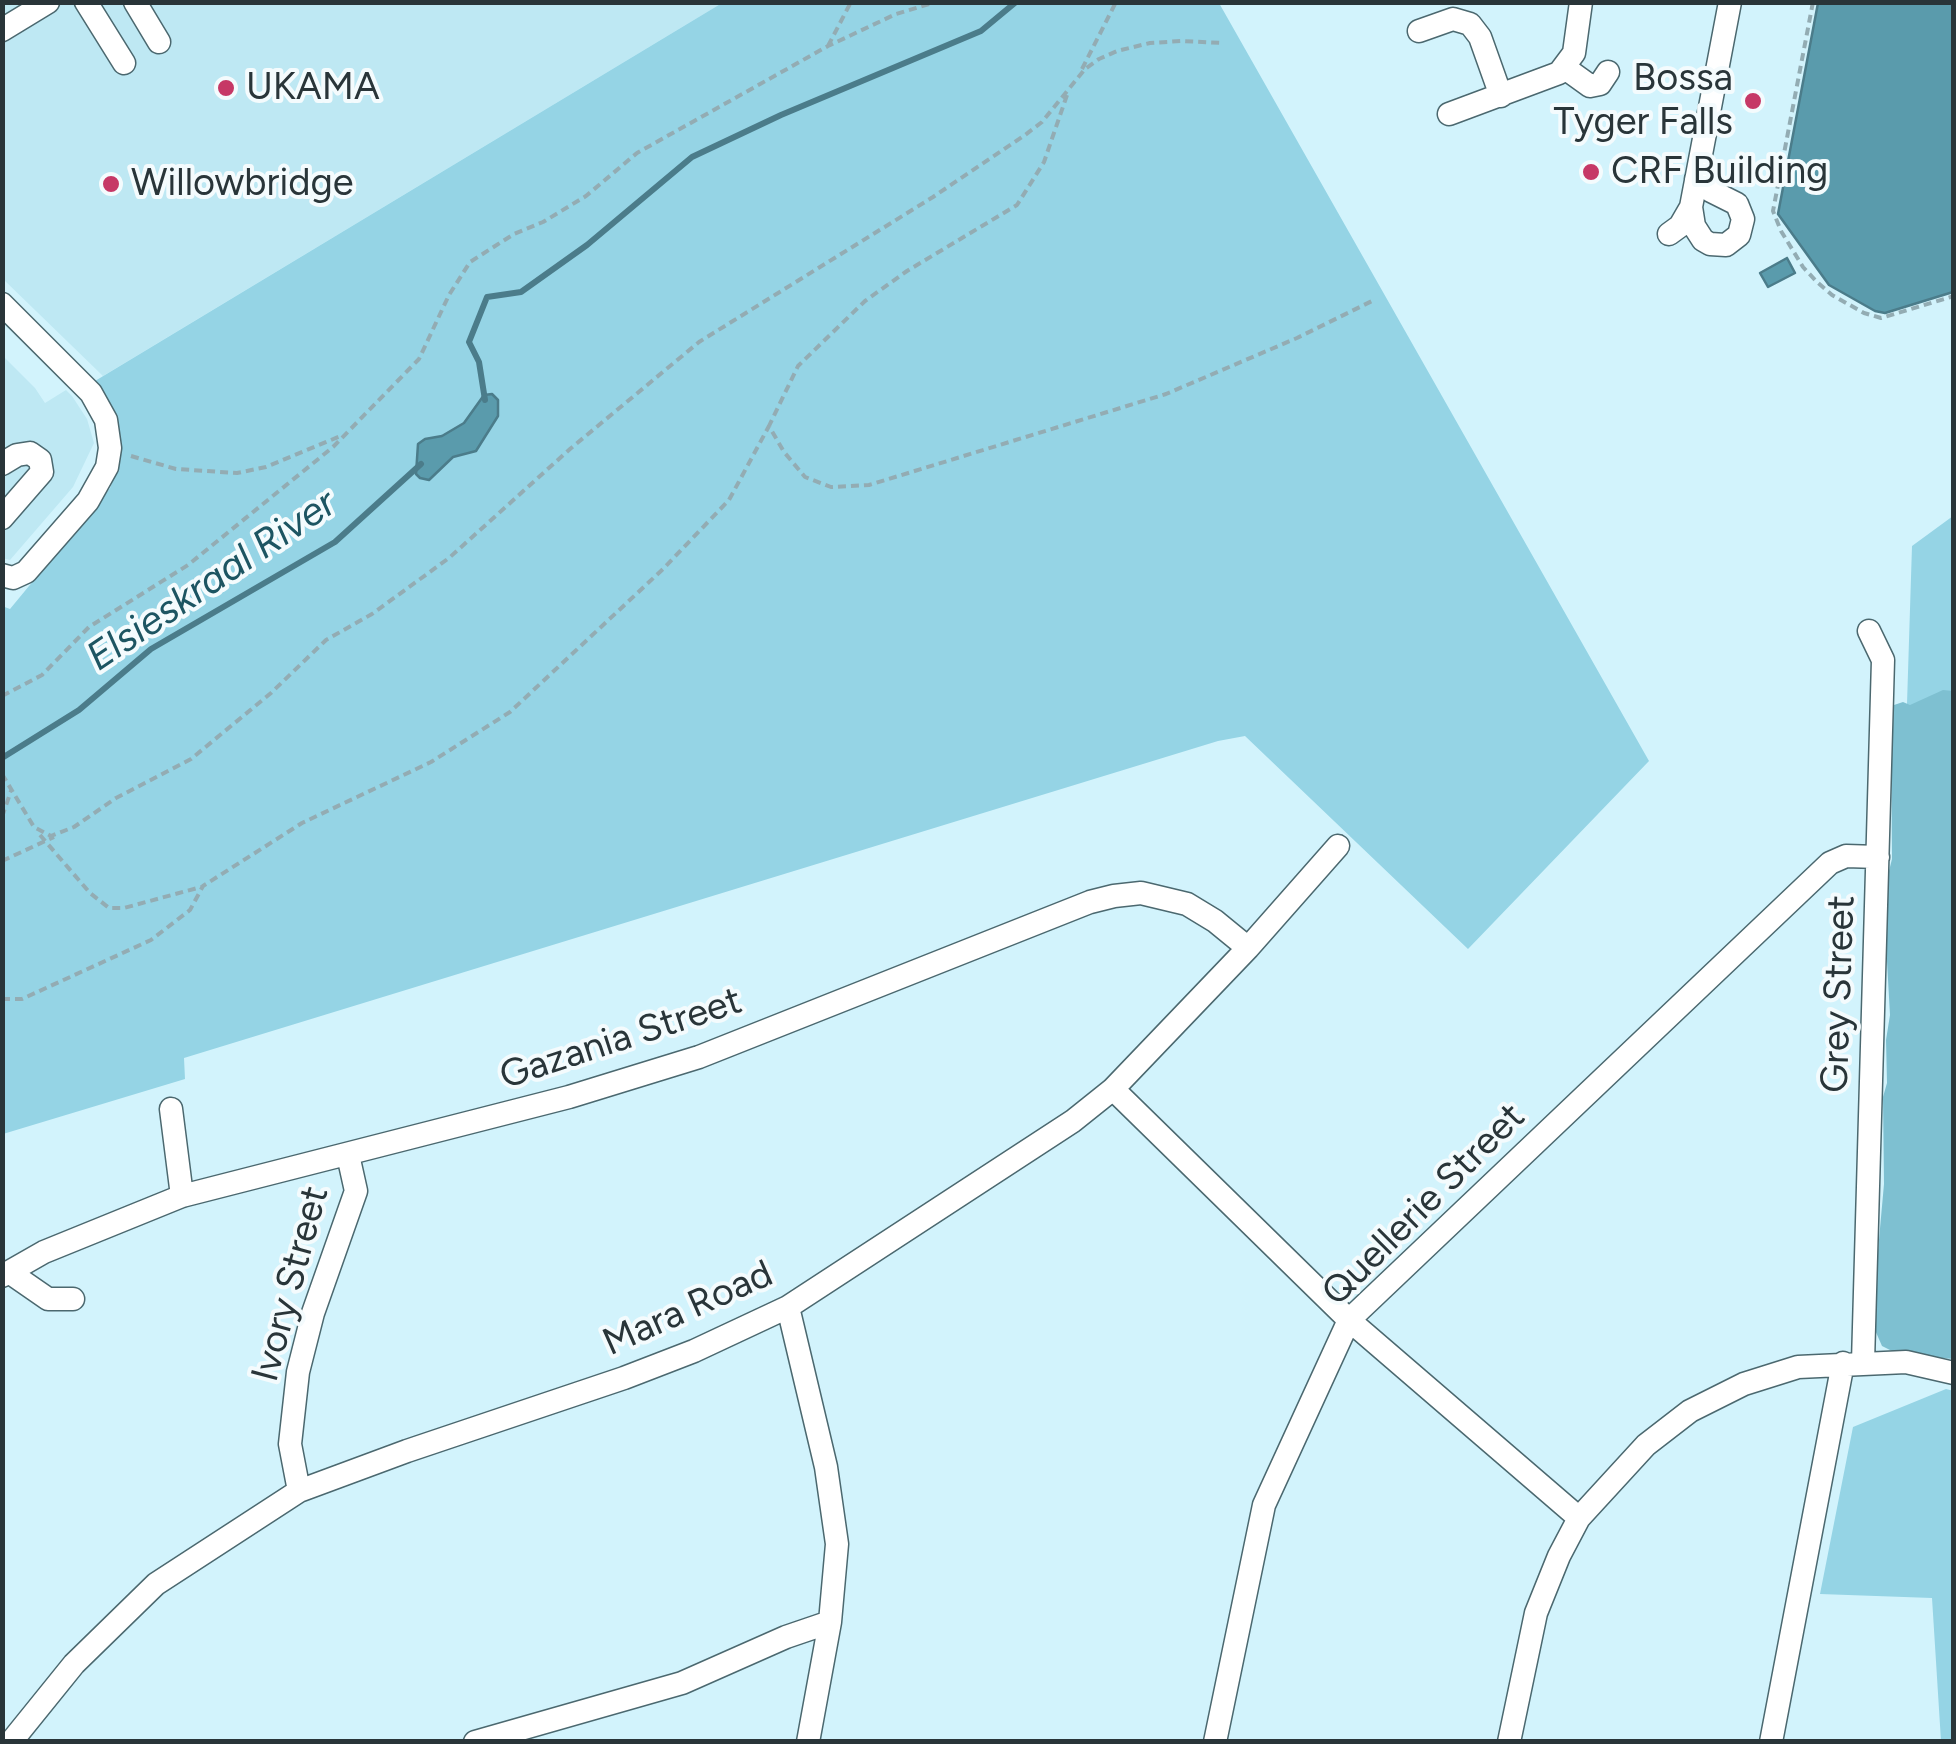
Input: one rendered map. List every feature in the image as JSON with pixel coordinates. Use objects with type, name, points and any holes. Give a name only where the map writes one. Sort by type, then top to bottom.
[{"type":"street","points":[[2,30],[48,2]]},
{"type":"street","points":[[86,2],[124,62]]},
{"type":"street","points":[[135,2],[158,42]]},
{"type":"street","points":[[1448,114],[1552,78],[1565,68],[1576,45],[1581,2]]},
{"type":"street","points":[[1668,234],[1680,226],[1690,207],[1730,2]]},
{"type":"street","points":[[1418,31],[1453,19],[1470,24],[1480,37],[1501,96]]},
{"type":"street","points":[[1565,68],[1590,86],[1600,84],[1608,72]]},
{"type":"street","points":[[1690,207],[1702,240],[1718,246],[1739,235],[1743,219],[1737,204],[1710,192],[1696,179]]},
{"type":"street","points":[[2,304],[91,393],[106,420],[110,448],[107,467],[88,501],[26,572],[13,578],[2,575]]},
{"type":"street","points":[[2,464],[30,453],[40,460],[42,472],[2,518]]},
{"type":"street","name":"Grey Street","points":[[1770,1742],[1853,1363],[1878,857],[1883,660],[1869,631]]},
{"type":"street","name":"Mara Road","points":[[11,1742],[74,1664],[156,1584],[299,1491],[694,1352],[788,1307],[1073,1121],[1113,1090],[1338,846]]},
{"type":"street","name":"Quellerie Street","points":[[1215,1742],[1264,1505],[1350,1320],[1830,862],[1846,856],[1878,857]]},
{"type":"street","name":"Gazania Street","points":[[6,1274],[44,1252],[182,1196],[569,1097],[698,1057],[1090,902],[1141,893],[1187,904],[1215,920],[1248,948]]},
{"type":"street","points":[[1113,1090],[1350,1320],[1579,1518]]},
{"type":"street","points":[[171,1109],[182,1196]]},
{"type":"street","name":"Ivory Street","points":[[299,1491],[290,1444],[298,1372],[313,1312],[356,1191],[348,1155]]},
{"type":"street","points":[[6,1274],[48,1299],[73,1299]]},
{"type":"street","points":[[788,1307],[837,1544],[830,1622],[808,1742]]},
{"type":"street","points":[[1508,1742],[1536,1613],[1558,1556],[1579,1518],[1646,1446],[1690,1411],[1744,1384],[1798,1367],[1906,1362],[1954,1373]]},
{"type":"street","points":[[475,1742],[682,1683],[830,1622]]},
{"type":"path","points":[[828,46],[851,2]]},
{"type":"path","points":[[2,696],[42,675],[88,626],[188,565],[347,434],[419,359],[448,295],[470,262],[586,196],[637,154],[828,46],[896,14],[936,2]]},
{"type":"path","points":[[2,774],[34,827],[90,894],[110,908],[124,908],[203,886],[302,824],[431,762],[510,712],[663,569],[729,500],[798,366],[833,329],[906,271],[1017,205],[1044,162],[1061,107],[1116,2]]},
{"type":"path","points":[[1813,2],[1773,211],[1781,231],[1817,282],[1864,313],[1882,318],[1954,296]]},
{"type":"path","points":[[2,861],[46,842],[116,798],[191,759],[271,693],[326,640],[372,614],[449,558],[700,342],[999,154],[1042,122],[1072,83],[1100,59],[1117,51],[1182,41],[1223,44]]},
{"type":"path","points":[[769,426],[805,478],[830,487],[868,485],[1166,394],[1374,300]]},
{"type":"path","points":[[110,448],[176,469],[237,472],[266,467],[347,434]]},
{"type":"path","points":[[2,817],[11,797],[10,786]]},
{"type":"path","points":[[34,827],[51,836],[67,830]]},
{"type":"path","points":[[2,998],[22,1000],[151,940],[190,910],[203,886]]},
{"type":"shaded area","name":"Willowbridge","points":[[2,3],[722,3],[103,376],[3,279]]},
{"type":"shaded area","points":[[722,3],[1219,3],[1649,761],[1468,949],[1245,736],[1218,741],[184,1058],[185,1079],[3,1134],[2,606],[10,609],[110,488],[115,475],[113,410],[95,381]]},
{"type":"shaded area","points":[[1818,3],[1953,3],[1953,292],[1885,313],[1875,311],[1829,285],[1778,214]]},
{"type":"shaded area","points":[[1787,258],[1795,273],[1768,287],[1760,273]]},
{"type":"shaded area","points":[[2,355],[45,403],[66,390],[87,419],[94,443],[73,487],[10,560],[2,558]]},
{"type":"shaded area","points":[[492,394],[498,400],[498,416],[476,451],[453,457],[429,480],[420,478],[416,474],[418,444],[464,423],[484,395]]},
{"type":"shaded area","points":[[1953,516],[1953,1344],[1890,1240],[1912,546]]},
{"type":"shaded area","points":[[1943,690],[1953,691],[1953,1359],[1898,1354],[1882,1346],[1875,1330],[1874,1295],[1884,1184],[1883,1097],[1890,1015],[1885,926],[1886,883],[1892,859],[1891,713],[1894,705],[1910,705]]},
{"type":"shaded area","points":[[1946,1389],[1954,1391],[1953,1742],[1941,1741],[1932,1598],[1820,1594],[1853,1427]]},
{"type":"waterway","name":"Elsieskraal River","points":[[485,400],[479,362],[469,342],[487,297],[521,292],[587,245],[692,157],[981,31],[1016,2]]},
{"type":"waterway","name":"Elsieskraal River","points":[[2,758],[79,710],[151,649],[335,542],[421,464]]},
{"type":"place","name":"UKAMA","points":[[226,88]]},
{"type":"place","name":"Bossa Tyger Falls","points":[[1753,101]]},
{"type":"place","name":"CRF Building","points":[[1591,172]]},
{"type":"place","name":"Willowbridge","points":[[111,184]]}]
